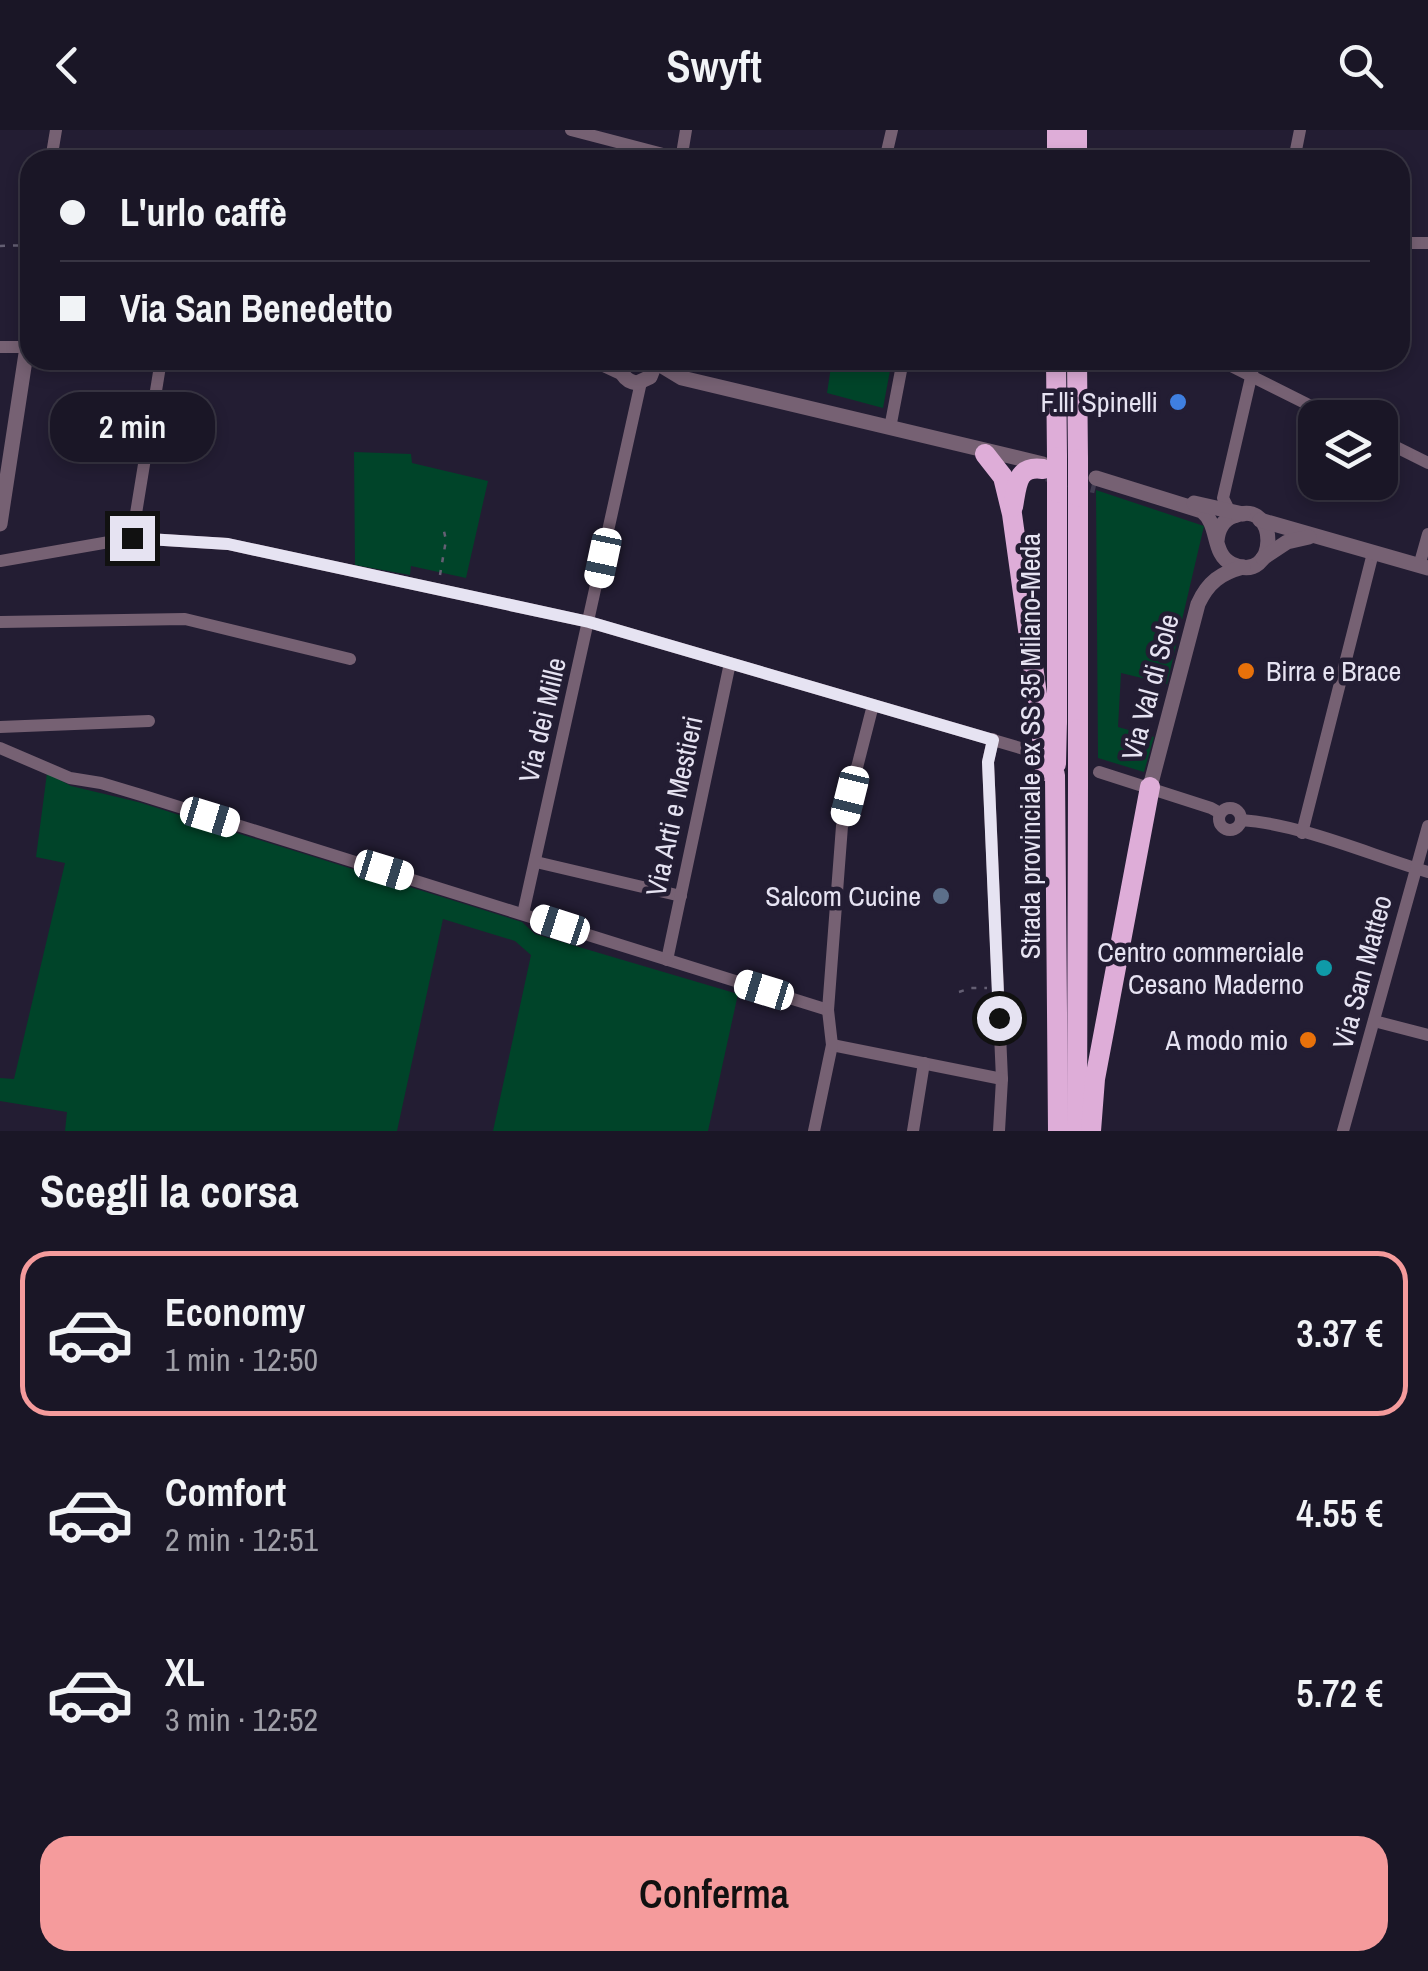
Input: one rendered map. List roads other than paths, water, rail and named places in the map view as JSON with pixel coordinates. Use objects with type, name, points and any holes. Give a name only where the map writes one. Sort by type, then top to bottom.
[{"type":"highway","name":"Strada provinciale ex SS 35 Milano-Meda","points":[[1055,370],[1043,466],[1082,488]]},
{"type":"highway","name":"Strada provinciale ex SS 35 Milano-Meda","points":[[1077,1131],[1082,488],[1078,459],[1078,370]]},
{"type":"highway","points":[[985,454],[1003,477],[1012,514],[1048,719]]},
{"type":"highway","points":[[1012,514],[1017,484],[1043,466]]},
{"type":"highway","name":"Strada provinciale ex SS 35 Milano-Meda","points":[[1058,1131],[1058,872],[1048,719],[1082,488]]},
{"type":"highway","points":[[1092,1131],[1096,1078],[1150,788]]},
{"type":"street","points":[[571,130],[646,150]]},
{"type":"street","points":[[0,524],[24,370]]},
{"type":"street","points":[[132,538],[160,370]]},
{"type":"street","points":[[669,370],[682,378]]},
{"type":"street","points":[[890,428],[902,370]]},
{"type":"street","points":[[1239,370],[1299,400]]},
{"type":"street","points":[[1236,512],[1223,498],[1254,370]]},
{"type":"street","points":[[632,375],[682,378],[1043,466]]},
{"type":"street","name":"Via dei Mille","points":[[524,914],[633,419],[632,375]]},
{"type":"street","points":[[962,446],[1043,466]]},
{"type":"street","points":[[1398,448],[1428,462]]},
{"type":"street","points":[[1082,488],[1141,492],[1236,512],[1424,568],[1428,534]]},
{"type":"street","points":[[1180,502],[1208,516],[1223,557],[1230,563],[1246,566],[1287,542],[1318,537]]},
{"type":"street","points":[[1217,541],[1222,525],[1236,512]]},
{"type":"street","points":[[1260,520],[1269,534],[1262,559]]},
{"type":"street","points":[[0,561],[132,538],[228,544],[589,622],[1034,752]]},
{"type":"street","points":[[1302,833],[1373,553]]},
{"type":"street","name":"Via Val di Sole","points":[[1150,788],[1198,604],[1222,574],[1246,566]]},
{"type":"street","points":[[0,622],[185,619],[350,659]]},
{"type":"street","name":"Via Arti e Mestieri","points":[[667,960],[730,663]]},
{"type":"street","points":[[814,1131],[832,1045],[828,1010],[842,826],[873,704]]},
{"type":"street","points":[[0,728],[149,720]]},
{"type":"street","points":[[993,740],[988,762],[1002,1079],[999,1131]]},
{"type":"street","points":[[0,748],[70,778],[101,783],[828,1010]]},
{"type":"street","points":[[1099,772],[1211,808],[1220,813],[1218,821],[1226,830],[1234,830],[1241,820],[1256,821],[1422,870]]},
{"type":"street","name":"Via San Matteo","points":[[1344,1131],[1422,870],[1428,826]]},
{"type":"street","points":[[536,862],[681,896]]},
{"type":"street","points":[[1374,1021],[1428,1035]]},
{"type":"street","points":[[832,1045],[1002,1079]]},
{"type":"street","points":[[912,1131],[924,1063]]},
{"type":"tunnel","points":[[1047,474],[1096,486]]},
{"type":"place","name":"F.lli Spinelli","points":[[1178,402]]},
{"type":"place","name":"Birra e Brace","points":[[1246,671]]},
{"type":"place","name":"Salcom Cucine","points":[[941,896]]},
{"type":"place","name":"Centro commerciale Cesano Maderno","points":[[1324,968]]},
{"type":"place","name":"A modo mio","points":[[1308,1040]]}]
